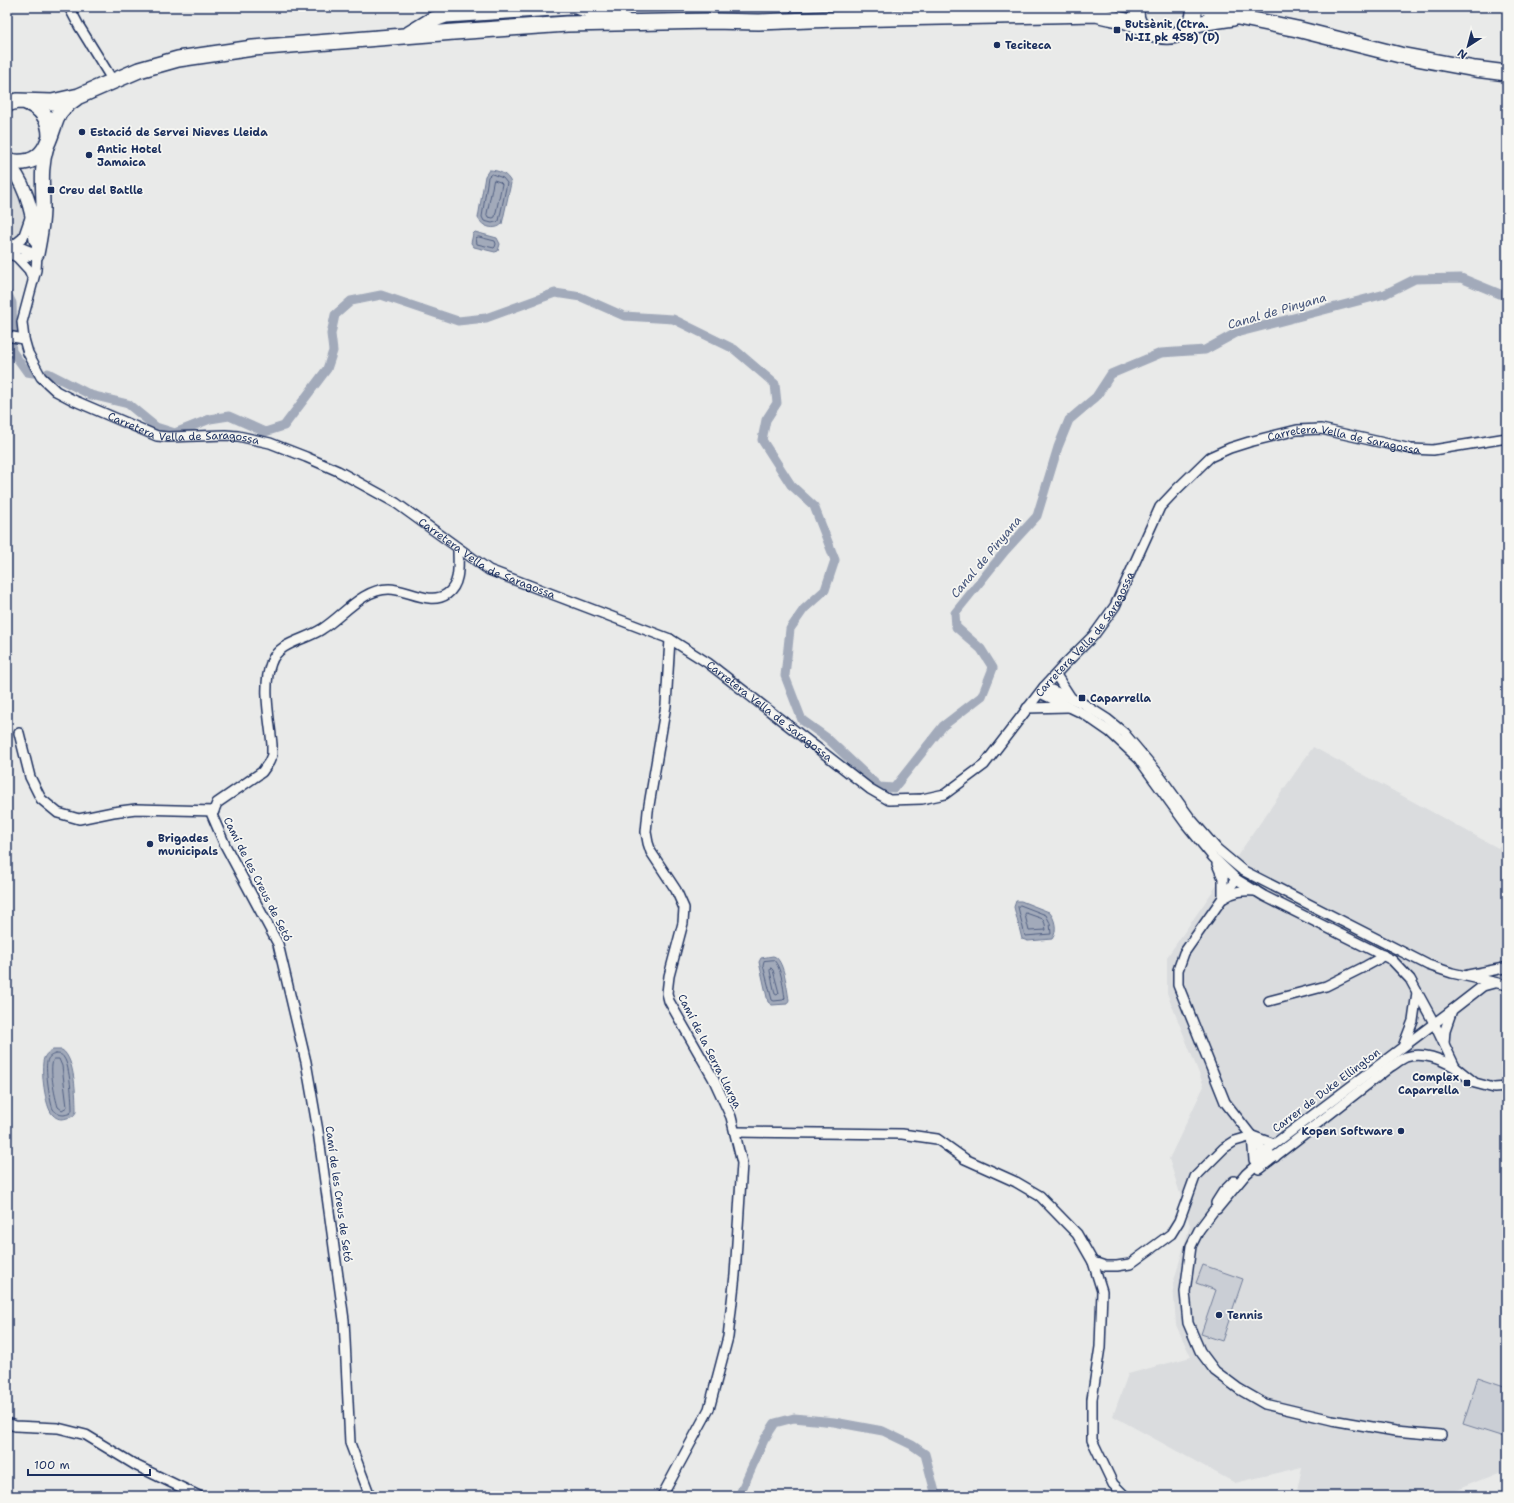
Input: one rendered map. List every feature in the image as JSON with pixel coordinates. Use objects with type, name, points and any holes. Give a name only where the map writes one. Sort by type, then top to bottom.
[{"type":"main road","points":[[405,36],[432,20],[446,15],[570,7]]},
{"type":"main road","points":[[578,7],[597,10],[636,23]]},
{"type":"main road","points":[[1096,14],[1118,7]]},
{"type":"main road","points":[[1137,7],[1136,14],[1143,29]]},
{"type":"main road","points":[[7,104],[17,101],[52,102],[79,96],[139,70],[178,59],[253,48],[560,25],[1096,14],[1125,21],[1154,34],[1166,36],[1179,34],[1189,26],[1194,18],[1194,7]]},
{"type":"main road","points":[[1206,7],[1238,17],[1400,55],[1475,69],[1507,73]]},
{"type":"main road","points":[[1189,26],[1238,17]]},
{"type":"main road","points":[[7,160],[22,163],[33,160],[41,154],[48,142],[58,114],[65,106],[79,96]]},
{"type":"main road","points":[[25,102],[34,105],[44,114],[50,128],[48,142]]},
{"type":"street","points":[[68,7],[113,81]]},
{"type":"street","name":"Carretera Vella de Saragossa","points":[[48,142],[41,170],[43,209],[42,229],[33,279],[22,322],[24,340],[28,353],[41,377],[56,390],[73,400],[157,436],[225,435],[248,437],[270,443],[338,471],[377,492],[416,516],[481,566],[495,573],[670,639],[708,663],[870,789],[889,800],[922,799],[945,794],[984,765],[1042,690],[1094,635],[1115,606],[1160,507],[1210,457],[1230,448],[1249,442],[1297,430],[1321,428],[1411,448],[1433,450],[1507,438]]},
{"type":"street","name":"Carretera Vella de Saragossa","points":[[7,163],[15,172],[23,187],[34,227],[37,254]]},
{"type":"street","points":[[8,251],[23,238],[31,213]]},
{"type":"street","points":[[8,251],[22,248],[37,254]]},
{"type":"street","points":[[8,251],[29,270],[33,279]]},
{"type":"street","points":[[16,257],[23,258],[37,254]]},
{"type":"street","points":[[7,336],[24,340]]},
{"type":"street","name":"Camí de les Creus de Setó","points":[[370,1496],[350,1443],[344,1320],[318,1131],[306,1062],[278,944],[225,845],[212,814],[217,803],[262,772],[272,755],[268,680],[270,664],[278,652],[301,638],[320,630],[372,592],[388,589],[399,590],[427,597],[440,598],[452,590],[457,580],[458,549]]},
{"type":"street","name":"Camí de la Serra Llarga","points":[[662,1496],[709,1409],[728,1337],[735,1275],[742,1163],[736,1132],[731,1117],[713,1078],[669,1001],[667,993],[669,976],[683,923],[684,908],[676,890],[651,852],[646,832],[648,811],[666,705],[670,639]]},
{"type":"street","points":[[1056,675],[1070,703]]},
{"type":"street","points":[[1042,690],[1070,703],[1110,732],[1139,759],[1186,824],[1213,856],[1236,879],[1257,892],[1392,960],[1410,979],[1455,1066],[1475,1083],[1494,1088],[1507,1087]]},
{"type":"street","points":[[1027,708],[1082,703],[1107,719],[1124,733],[1156,771],[1190,818],[1217,849],[1242,870],[1428,965],[1494,984]]},
{"type":"street","points":[[19,733],[30,777],[41,798],[58,813],[79,819],[136,809],[214,811]]},
{"type":"street","points":[[1213,856],[1223,878],[1223,898]]},
{"type":"street","points":[[1227,858],[1236,879]]},
{"type":"street","points":[[1236,879],[1264,881]]},
{"type":"street","points":[[1236,879],[1184,953],[1178,970],[1178,985],[1224,1102],[1264,1152],[1275,1156]]},
{"type":"street","points":[[1223,898],[1239,891],[1257,892]]},
{"type":"street","points":[[1269,1001],[1326,986],[1377,960],[1383,955]]},
{"type":"street","points":[[1464,976],[1506,967]]},
{"type":"street","name":"Carrer de Duke Ellington","points":[[1214,1210],[1214,1207],[1223,1192],[1254,1160],[1434,1023],[1494,984],[1506,967]]},
{"type":"street","name":"Carrer de Duke Ellington","points":[[1402,1047],[1413,1021],[1417,992]]},
{"type":"street","points":[[1444,1045],[1445,1030],[1452,1010]]},
{"type":"street","name":"Carrer de Duke Ellington","points":[[1236,1187],[1390,1067],[1406,1057],[1424,1055],[1440,1059],[1455,1066]]},
{"type":"street","points":[[736,1132],[902,1134],[937,1139],[965,1159],[1016,1182],[1040,1196],[1078,1234],[1093,1262],[1102,1291],[1100,1347],[1092,1399],[1092,1440],[1113,1484],[1125,1496]]},
{"type":"street","points":[[1093,1262],[1105,1266],[1130,1264],[1171,1234],[1179,1221],[1195,1177],[1224,1148],[1252,1136],[1274,1144]]},
{"type":"street","points":[[1252,1136],[1254,1160]]},
{"type":"street","name":"Carrer de Duke Ellington","points":[[1264,1152],[1263,1159],[1246,1174],[1217,1209],[1214,1210],[1199,1230],[1191,1246],[1185,1292],[1188,1323],[1200,1351],[1215,1371],[1239,1389],[1264,1404],[1332,1420],[1395,1431],[1441,1435]]},
{"type":"street","points":[[7,1422],[15,1426],[58,1428],[86,1435],[137,1466],[199,1496]]},
{"type":"shaded area","points":[[7,168],[20,189],[32,239],[28,276],[18,264],[7,258]]},
{"type":"shaded area","name":"Complex Caparrella","points":[[1313,747],[1498,848],[1507,838],[1507,1469],[1442,1496],[1296,1496],[1302,1467],[1235,1483],[1113,1416],[1128,1374],[1191,1357],[1176,1325],[1173,1284],[1190,1225],[1169,1159],[1204,1086],[1167,993],[1167,957]]},
{"type":"shaded area","points":[[1203,1265],[1243,1279],[1222,1341],[1201,1334],[1216,1290],[1196,1283]]},
{"type":"shaded area","points":[[1478,1377],[1507,1387],[1507,1438],[1463,1424]]},
{"type":"water","points":[[489,170],[502,173],[508,177],[511,183],[502,224],[492,228],[482,224],[478,218],[485,176]]},
{"type":"water","points":[[475,232],[497,238],[500,244],[498,251],[495,252],[474,247],[471,243]]},
{"type":"water","points":[[1016,901],[1021,901],[1049,912],[1055,925],[1055,932],[1052,939],[1028,941],[1022,939],[1014,907]]},
{"type":"water","points":[[773,956],[780,962],[782,968],[789,1000],[787,1004],[772,1005],[768,1002],[759,962],[761,958]]},
{"type":"water","points":[[53,1050],[62,1050],[66,1054],[70,1061],[74,1078],[76,1112],[72,1117],[63,1119],[59,1119],[50,1111],[44,1088],[44,1058],[47,1053]]},
{"type":"waterway","name":"Canal de Pinyana","points":[[48,373],[91,395],[128,404],[156,427],[175,433],[210,419],[229,416],[265,432],[284,426],[327,369],[333,351],[331,334],[335,315],[351,301],[381,295],[458,321],[486,318],[555,293],[581,297],[624,316],[673,319],[734,349],[775,384],[777,403],[766,420],[762,440],[791,485],[814,506],[835,560],[825,590],[804,609],[790,629],[785,676],[802,720],[827,738],[879,787],[894,788],[943,726],[982,696],[993,668],[981,649],[956,627],[955,613],[1005,551],[1037,516],[1058,447],[1069,420],[1096,397],[1111,374],[1161,353],[1205,350],[1236,333],[1385,294],[1415,279],[1461,278],[1500,294],[1507,295]]},
{"type":"waterway","name":"Canal de Pinyana","points":[[7,293],[12,303],[13,335]]},
{"type":"waterway","name":"Canal de Pinyana","points":[[11,341],[12,351],[27,372],[33,373]]},
{"type":"waterway","name":"Canal de Pinyana","points":[[739,1496],[764,1440],[775,1423],[794,1418],[834,1422],[883,1431],[912,1445],[925,1454],[936,1496]]},
{"type":"place","name":"Butsènit (Ctra. N-II pk 458) (D)","points":[[1117,30]]},
{"type":"place","name":"Teciteca","points":[[997,45]]},
{"type":"place","name":"Estació de Servei Nieves Lleida","points":[[82,132]]},
{"type":"place","name":"Antic Hotel Jamaica","points":[[89,155]]},
{"type":"place","name":"Creu del Batlle","points":[[51,190]]},
{"type":"place","name":"Caparrella","points":[[1082,698]]},
{"type":"place","name":"Brigades municipals","points":[[150,844]]},
{"type":"place","name":"Complex Caparrella","points":[[1467,1083]]},
{"type":"place","name":"Kopen Software","points":[[1401,1131]]},
{"type":"place","name":"Tennis","points":[[1219,1315]]}]
